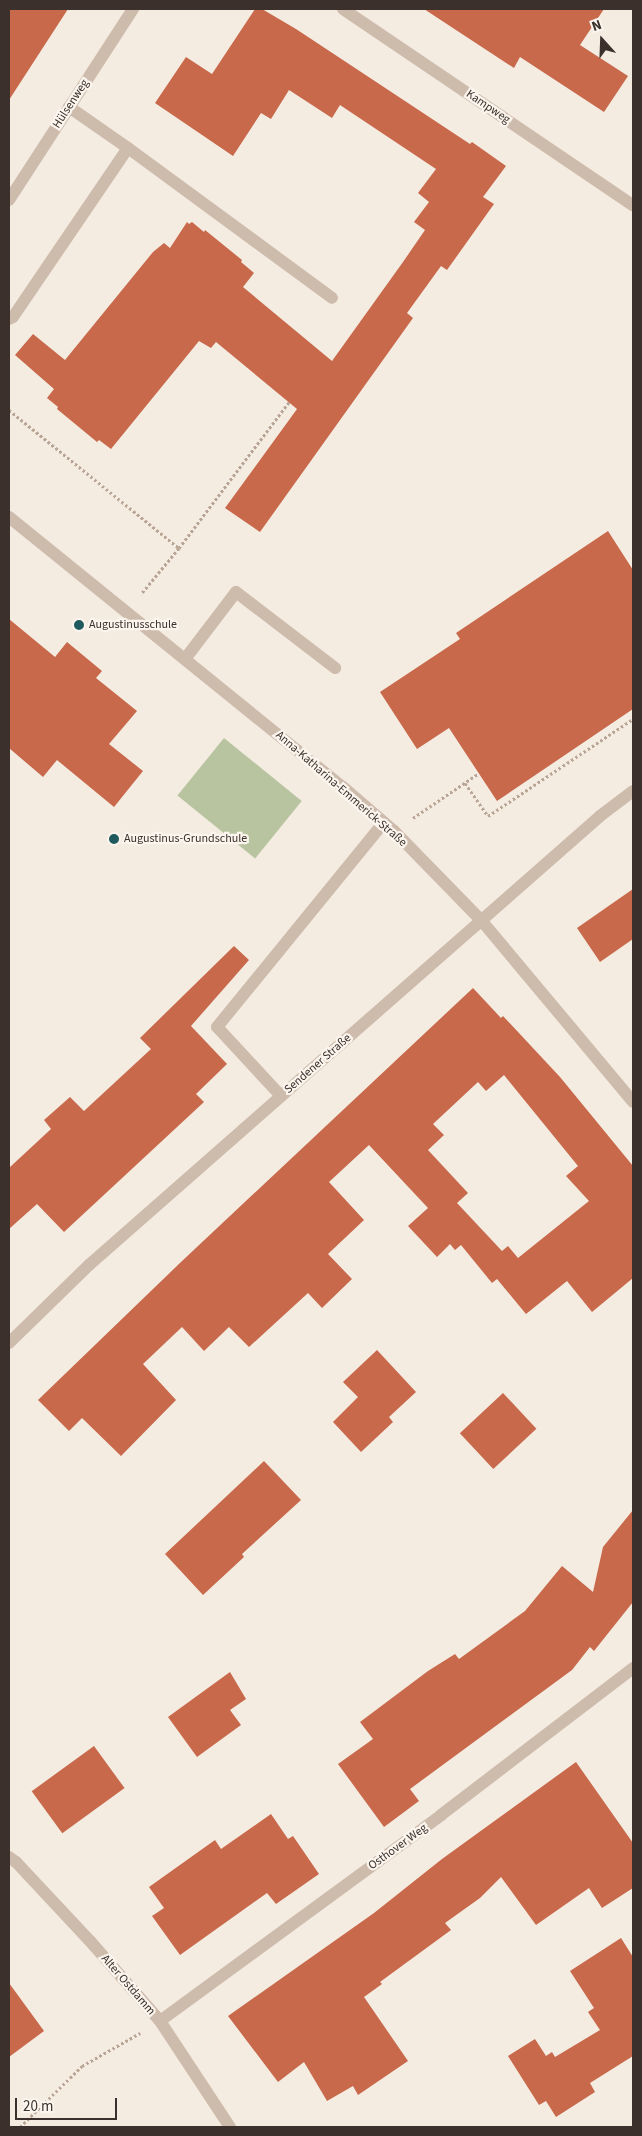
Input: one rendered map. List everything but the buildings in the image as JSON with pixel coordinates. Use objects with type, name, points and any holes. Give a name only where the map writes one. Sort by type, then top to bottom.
[{"type":"street","name":"Hülsenweg","points":[[9,200],[133,9]]},
{"type":"street","name":"Kampweg","points":[[343,9],[633,205]]},
{"type":"street","points":[[69,107],[332,298]]},
{"type":"street","points":[[9,319],[13,317],[128,148]]},
{"type":"street","name":"Anna-Katharina-Emmerick-Straße","points":[[9,517],[389,827],[481,920],[633,1102]]},
{"type":"street","points":[[185,659],[236,592],[335,668]]},
{"type":"street","name":"Sendener Straße","points":[[9,1343],[89,1265],[280,1096],[600,816],[633,792]]},
{"type":"street","points":[[280,1096],[217,1027],[389,827]]},
{"type":"street","name":"Osthover Weg","points":[[160,2022],[632,1672]]},
{"type":"street","name":"Alter Ostdamm","points":[[9,1857],[16,1862],[90,1941],[160,2022],[230,2127]]},
{"type":"path","points":[[126,612],[179,548],[289,402]]},
{"type":"path","points":[[9,410],[179,548]]},
{"type":"path","points":[[465,783],[488,816],[633,719]]},
{"type":"path","points":[[389,827],[479,773]]},
{"type":"path","points":[[20,2127],[82,2066],[160,2022]]},
{"type":"green space","points":[[224,738],[302,801],[255,858],[177,796]]},
{"type":"place","name":"Augustinusschule","points":[[79,625]]},
{"type":"place","name":"Augustinus-Grundschule","points":[[114,839]]}]
